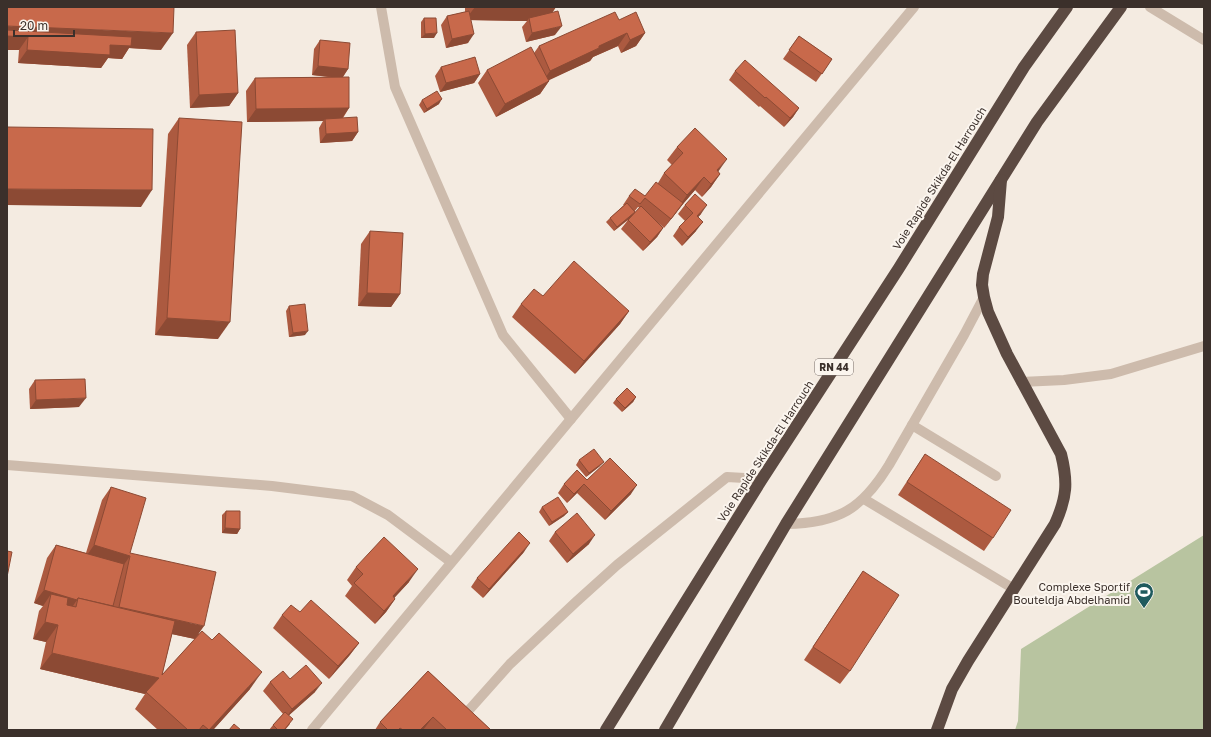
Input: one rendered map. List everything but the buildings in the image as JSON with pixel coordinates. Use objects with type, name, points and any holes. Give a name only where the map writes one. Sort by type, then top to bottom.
[{"type":"highway","name":"Voie Rapide Skikda-El Harrouch","points":[[606,730],[762,478],[899,268],[1024,67],[1067,7]]},
{"type":"highway","points":[[665,730],[786,524],[1036,122],[1121,7]]},
{"type":"highway","points":[[937,730],[952,689],[968,661],[1055,524],[1062,507],[1066,490],[1065,472],[1061,454],[1021,382],[995,329],[984,297],[982,286],[983,274],[998,217],[1001,179]]},
{"type":"lane","points":[[381,7],[395,87],[503,335],[571,419]]},
{"type":"lane","points":[[312,730],[914,7]]},
{"type":"lane","points":[[1150,7],[1204,40]]},
{"type":"lane","points":[[786,524],[805,524],[827,520],[847,512],[864,499],[879,482],[968,328],[984,297]]},
{"type":"lane","points":[[1021,382],[1070,379],[1111,374],[1204,346]]},
{"type":"lane","points":[[912,425],[996,476]]},
{"type":"lane","points":[[7,465],[272,486],[352,496],[388,515],[451,562]]},
{"type":"lane","points":[[459,722],[510,664],[617,565],[666,525],[727,477],[762,478]]},
{"type":"lane","points":[[864,499],[1014,589]]},
{"type":"green space","name":"Complexe Sportif Bouteldja Abdelhamid","points":[[1204,535],[1204,730],[1015,730],[1018,721],[1021,649]]},
{"type":"place","name":"Complexe Sportif Bouteldja Abdelhamid","points":[[1144,609]]}]
